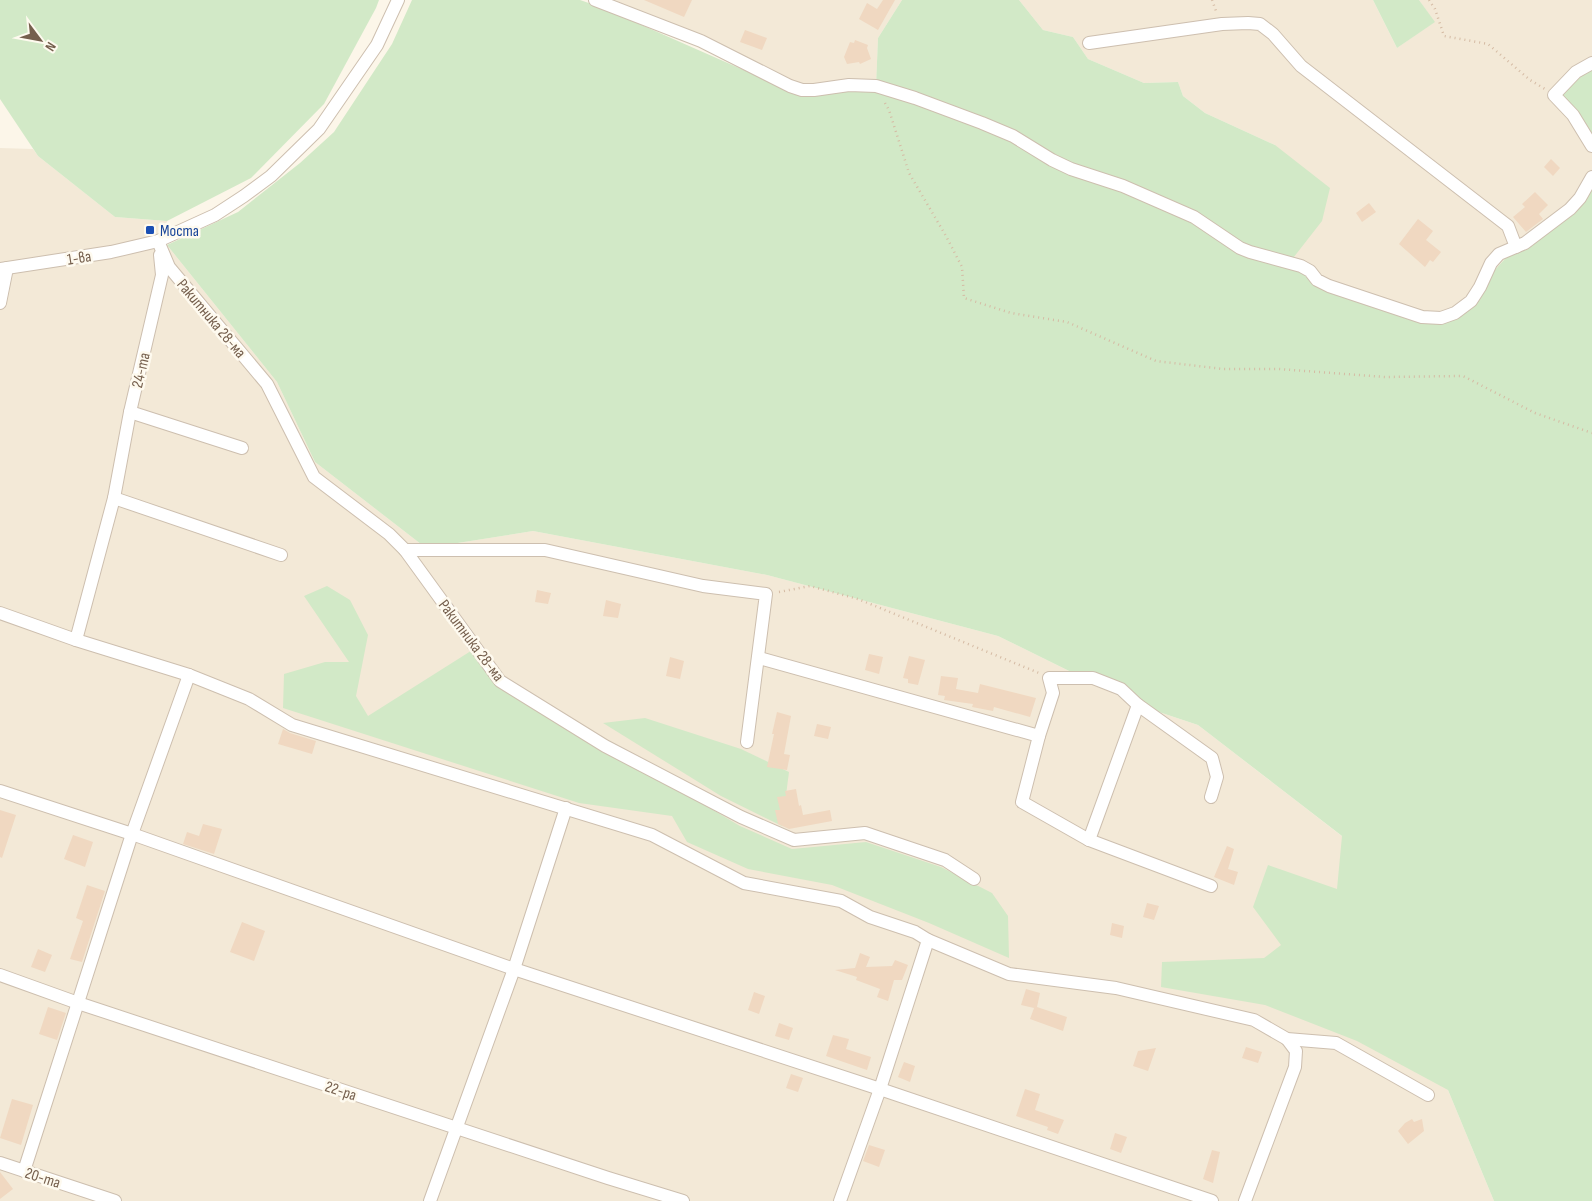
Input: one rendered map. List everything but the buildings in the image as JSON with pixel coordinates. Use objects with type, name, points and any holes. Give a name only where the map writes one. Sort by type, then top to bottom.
[{"type":"street","name":"1-ва","points":[[3,269],[111,252],[158,241],[215,215],[244,196],[271,176],[319,129],[377,45],[398,0]]},
{"type":"street","points":[[595,0],[701,40],[790,86],[802,90],[849,85],[876,86],[915,98],[1013,136],[1052,160],[1072,169],[1123,186],[1194,217],[1240,248],[1301,266],[1310,271],[1317,280],[1329,286],[1422,317],[1441,318],[1460,309],[1471,301],[1491,263],[1500,254],[1525,243],[1570,208],[1580,198],[1592,177]]},
{"type":"street","points":[[1089,43],[1222,24],[1248,22],[1260,24],[1273,34],[1301,66],[1508,226],[1516,247]]},
{"type":"street","points":[[1592,63],[1576,72],[1554,95],[1573,115],[1592,146]]},
{"type":"street","name":"24-та","points":[[76,640],[114,498],[130,412],[162,275],[158,241]]},
{"type":"street","name":"Ракитника 28-ма","points":[[158,241],[169,267],[267,384],[314,477],[389,534],[405,550],[500,681],[605,746],[741,817],[794,840],[865,834],[946,860],[974,879]]},
{"type":"street","points":[[0,303],[3,269]]},
{"type":"street","points":[[130,412],[242,448]]},
{"type":"street","points":[[114,498],[281,555]]},
{"type":"street","points":[[405,550],[545,550],[703,586],[766,594],[747,742]]},
{"type":"street","points":[[0,613],[76,640],[189,675],[249,699],[292,725],[652,835],[744,884],[841,901],[870,917],[915,932],[928,940],[1009,974],[1116,988],[1254,1020],[1287,1039],[1296,1051],[1295,1067],[1245,1201]]},
{"type":"street","points":[[759,658],[1039,736]]},
{"type":"street","points":[[24,1171],[132,834],[189,675]]},
{"type":"street","points":[[1211,797],[1217,777],[1212,758],[1138,705],[1121,689],[1093,678],[1049,678],[1053,693],[1039,736],[1022,802],[1089,840],[1211,886]]},
{"type":"street","points":[[1089,840],[1138,705]]},
{"type":"street","points":[[0,791],[132,834],[514,969],[880,1089],[1212,1201]]},
{"type":"street","points":[[430,1201],[514,969],[566,808]]},
{"type":"street","points":[[840,1201],[880,1089],[928,940]]},
{"type":"street","name":"22-ра","points":[[0,975],[78,1003],[683,1201]]},
{"type":"street","points":[[1287,1039],[1336,1043],[1428,1095]]},
{"type":"street","name":"20-та","points":[[0,1163],[115,1201]]},
{"type":"path","points":[[1429,0],[1435,9],[1444,36],[1488,44],[1530,80],[1554,95]]},
{"type":"path","points":[[876,86],[889,110],[909,173],[962,267],[964,298],[1010,312],[1067,322],[1156,360],[1223,369],[1279,369],[1385,377],[1463,376],[1535,413],[1592,433]]},
{"type":"path","points":[[766,594],[810,586],[858,599],[1049,678]]},
{"type":"shaded area","points":[[595,0],[902,0],[878,38],[876,86],[790,86]]},
{"type":"shaded area","points":[[1019,0],[1373,0],[1397,48],[1434,22],[1419,0],[1592,0],[1592,175],[1580,198],[1516,247],[1455,313],[1441,318],[1329,286],[1289,262],[1275,145],[1205,113],[1183,96],[1178,82],[1144,83],[1088,59],[1073,37],[1043,30]]},
{"type":"shaded area","points":[[0,148],[33,149],[38,156],[115,217],[167,221],[167,245],[277,382],[315,462],[426,548],[533,531],[767,575],[998,636],[1138,705],[1198,725],[1343,837],[1494,1201],[0,1201]]},
{"type":"green space","points":[[0,0],[379,0],[324,104],[251,178],[167,221],[115,217],[38,156],[0,99]]},
{"type":"green space","points":[[412,0],[580,0],[603,8],[800,95],[876,86],[878,38],[902,0],[1019,0],[1043,30],[1073,37],[1088,59],[1144,83],[1178,82],[1183,96],[1205,113],[1275,145],[1330,188],[1322,221],[1290,262],[1329,286],[1441,318],[1455,313],[1516,247],[1580,198],[1592,175],[1592,1201],[1494,1201],[1448,1090],[1357,1041],[1265,1005],[1161,987],[1162,962],[1264,958],[1281,945],[1253,907],[1268,865],[1337,889],[1342,836],[1198,725],[1138,705],[998,636],[767,575],[533,531],[426,548],[315,462],[277,382],[167,245],[238,212],[300,163],[334,132],[392,44]]},
{"type":"green space","points":[[1373,0],[1419,0],[1435,22],[1397,48]]},
{"type":"green space","points":[[1592,64],[1592,151],[1554,95]]},
{"type":"green space","points":[[327,586],[350,600],[368,635],[356,696],[368,716],[474,649],[498,682],[740,826],[792,849],[866,842],[941,867],[992,893],[1008,916],[1009,958],[929,923],[832,885],[748,869],[687,842],[672,816],[579,803],[283,708],[284,674],[325,662],[349,662],[304,596]]},
{"type":"green space","points":[[645,718],[741,749],[789,772],[782,826],[721,796],[603,723]]},
{"type":"place","name":"Моста","points":[[150,230]]}]
